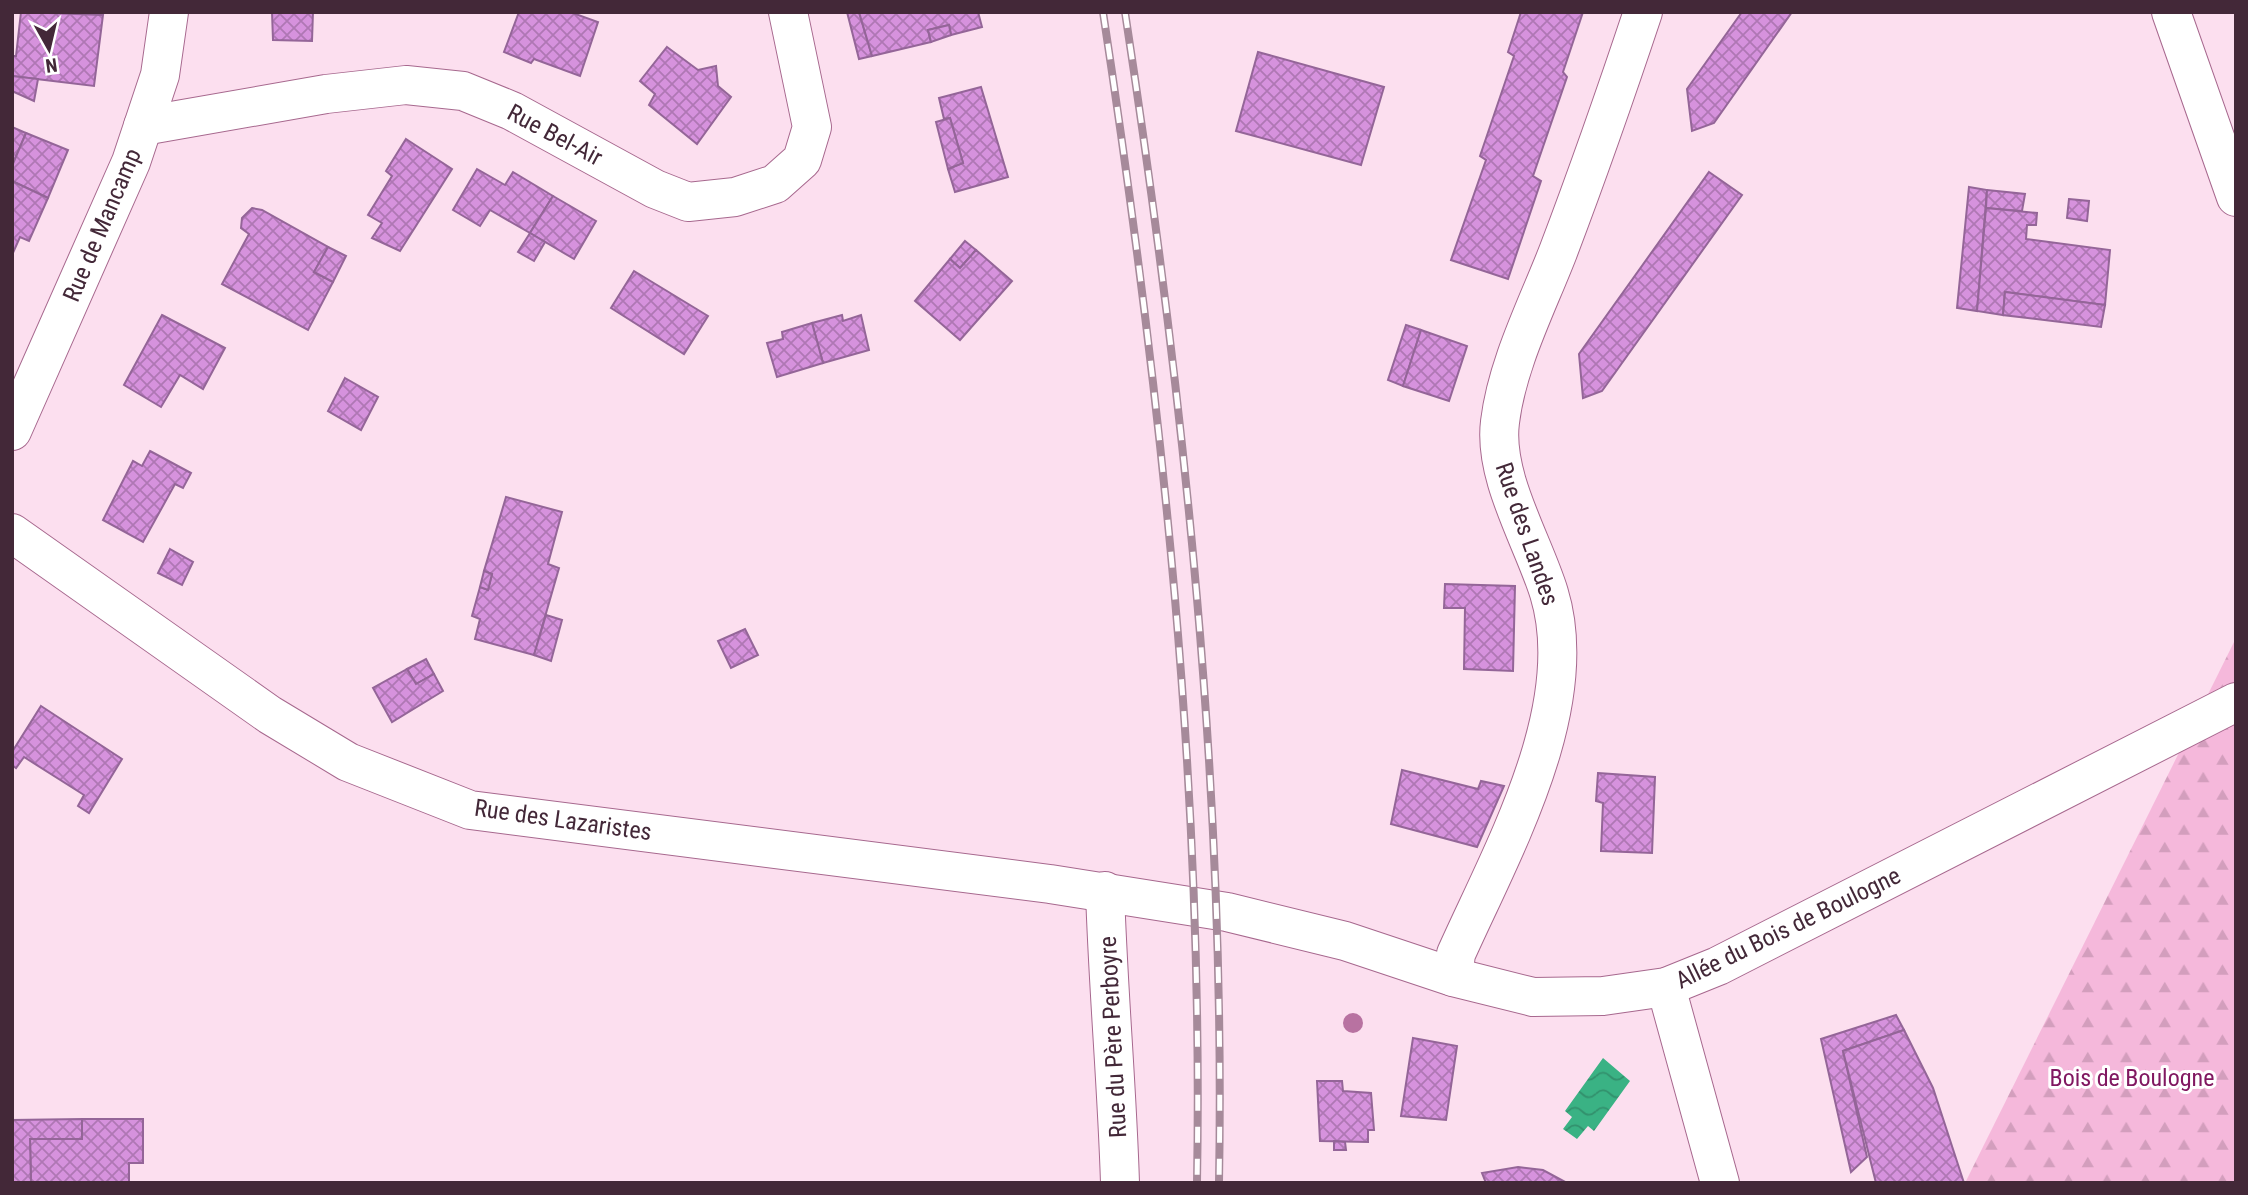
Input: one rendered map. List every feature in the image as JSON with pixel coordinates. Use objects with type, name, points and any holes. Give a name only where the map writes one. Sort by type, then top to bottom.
[{"type":"street","name":"Rue de Mancamp","points":[[12,431],[131,162],[160,75],[169,12]]},
{"type":"street","name":"Rue Bel-Air","points":[[143,126],[208,113],[379,88],[405,85],[452,90],[512,111],[656,189],[688,202],[735,197],[775,184],[802,160],[812,127],[788,12]]},
{"type":"street","name":"Rue des Landes","points":[[1453,977],[1456,954],[1534,778],[1557,690],[1559,633],[1550,593],[1498,454],[1500,421],[1518,355],[1595,155],[1643,12]]},
{"type":"street","points":[[2171,12],[2236,197]]},
{"type":"street","name":"Rue des Lazaristes","points":[[12,533],[270,715],[348,762],[470,810],[1105,891]]},
{"type":"street","name":"Allée du Bois de Boulogne","points":[[1105,891],[1266,922],[1345,941],[1453,977],[1533,997],[1603,996],[1666,987],[1766,942],[2236,702]]},
{"type":"street","name":"Rue du Père Perboyre","points":[[1105,891],[1108,996],[1118,1108],[1120,1183]]},
{"type":"street","points":[[1666,987],[1720,1183]]},
{"type":"green space","name":"Bois de Boulogne","points":[[2236,638],[2236,1183],[1965,1183]]},
{"type":"water","points":[[1603,1058],[1630,1081],[1594,1131],[1588,1126],[1577,1139],[1563,1129],[1572,1117],[1565,1111]]},
{"type":"building","points":[[21,12],[103,15],[94,86],[12,76],[12,56],[16,56]]},
{"type":"building","points":[[272,12],[313,12],[312,41],[273,40]]},
{"type":"building","points":[[519,12],[570,12],[598,22],[580,76],[534,59],[531,63],[504,52]]},
{"type":"building","points":[[847,12],[859,12],[872,56],[859,59]]},
{"type":"building","points":[[859,12],[978,12],[982,27],[951,35],[949,25],[928,30],[931,42],[872,56]]},
{"type":"building","points":[[1521,12],[1583,12],[1563,72],[1567,77],[1533,176],[1541,181],[1508,279],[1451,260],[1486,160],[1480,156],[1514,56],[1508,52]]},
{"type":"building","points":[[1742,12],[1792,12],[1714,123],[1692,131],[1687,89]]},
{"type":"building","points":[[949,25],[951,35],[931,42],[928,30]]},
{"type":"building","points":[[667,47],[698,70],[716,66],[718,86],[731,97],[697,144],[649,105],[655,94],[640,81]]},
{"type":"building","points":[[1258,52],[1384,87],[1361,165],[1236,131]]},
{"type":"building","points":[[12,76],[38,79],[34,101],[12,91]]},
{"type":"building","points":[[981,87],[1008,177],[955,192],[948,169],[963,163],[950,118],[944,119],[939,98]]},
{"type":"building","points":[[950,118],[963,163],[948,169],[936,122]]},
{"type":"building","points":[[12,127],[26,133],[12,166]]},
{"type":"building","points":[[26,133],[68,150],[48,198],[12,181],[12,166]]},
{"type":"building","points":[[406,139],[452,169],[400,251],[372,238],[382,223],[368,215],[392,176],[386,171]]},
{"type":"building","points":[[477,169],[505,185],[513,172],[553,196],[530,233],[490,210],[480,226],[453,210]]},
{"type":"building","points":[[1709,172],[1742,195],[1602,391],[1583,398],[1579,354]]},
{"type":"building","points":[[12,181],[48,198],[29,241],[20,237],[12,255]]},
{"type":"building","points":[[1969,187],[1987,190],[1977,311],[1957,308]]},
{"type":"building","points":[[1987,190],[2025,194],[2022,211],[1986,208]]},
{"type":"building","points":[[553,196],[596,221],[574,259],[530,233]]},
{"type":"building","points":[[2069,199],[2089,201],[2087,221],[2067,218]]},
{"type":"building","points":[[252,208],[262,210],[328,247],[314,272],[333,282],[308,330],[222,284],[249,234],[241,228],[242,218]]},
{"type":"building","points":[[1986,208],[2037,213],[2036,225],[2027,225],[2026,239],[2110,250],[2105,305],[2005,292],[2003,315],[1977,311]]},
{"type":"building","points":[[530,233],[545,242],[534,261],[518,252]]},
{"type":"building","points":[[965,241],[976,250],[960,268],[950,259]]},
{"type":"building","points":[[328,247],[346,256],[333,282],[314,272]]},
{"type":"building","points":[[976,250],[1012,281],[960,340],[915,301],[950,259],[960,268]]},
{"type":"building","points":[[634,271],[708,316],[684,354],[611,308]]},
{"type":"building","points":[[2005,292],[2105,305],[2101,327],[2003,315]]},
{"type":"building","points":[[162,315],[225,348],[203,389],[180,375],[161,407],[124,385]]},
{"type":"building","points":[[842,315],[843,321],[861,315],[869,350],[823,363],[812,323]]},
{"type":"building","points":[[812,323],[823,363],[777,377],[767,343],[783,339],[782,332]]},
{"type":"building","points":[[1406,325],[1421,330],[1403,386],[1388,380]]},
{"type":"building","points":[[1421,330],[1467,346],[1449,401],[1403,386]]},
{"type":"building","points":[[345,378],[378,397],[361,430],[328,411]]},
{"type":"building","points":[[150,451],[191,473],[183,488],[175,484],[143,542],[103,520],[133,461],[142,466]]},
{"type":"building","points":[[506,497],[562,512],[548,564],[559,568],[534,655],[475,639],[480,619],[472,616],[480,587],[488,590],[492,574],[484,571]]},
{"type":"building","points":[[170,549],[193,562],[182,585],[158,573]]},
{"type":"building","points":[[484,571],[492,574],[488,590],[480,587]]},
{"type":"building","points":[[1445,584],[1515,586],[1513,671],[1464,669],[1465,608],[1444,608]]},
{"type":"building","points":[[546,615],[562,620],[551,661],[534,655]]},
{"type":"building","points":[[745,629],[758,655],[731,668],[718,641]]},
{"type":"building","points":[[426,659],[434,674],[416,684],[407,669]]},
{"type":"building","points":[[407,669],[416,684],[434,674],[443,691],[392,722],[373,688]]},
{"type":"building","points":[[41,706],[122,759],[89,813],[78,806],[84,795],[24,757],[16,768],[12,765],[12,752]]},
{"type":"building","points":[[1402,770],[1478,789],[1481,781],[1504,786],[1477,847],[1391,824]]},
{"type":"building","points":[[1598,773],[1655,777],[1652,853],[1601,851],[1603,803],[1596,801]]},
{"type":"building","points":[[1896,1015],[1904,1030],[1843,1051],[1867,1157],[1851,1172],[1821,1039]]},
{"type":"building","points":[[1904,1030],[1933,1088],[1964,1183],[1876,1183],[1843,1051]]},
{"type":"building","points":[[1413,1038],[1457,1046],[1446,1120],[1401,1116]]},
{"type":"building","points":[[1317,1081],[1342,1081],[1343,1091],[1371,1093],[1374,1130],[1368,1130],[1368,1142],[1320,1141]]},
{"type":"building","points":[[82,1119],[143,1119],[143,1163],[129,1163],[129,1183],[31,1183],[30,1139],[82,1139]]},
{"type":"building","points":[[82,1119],[82,1139],[30,1139],[31,1183],[12,1183],[12,1120]]},
{"type":"building","points":[[1334,1141],[1345,1142],[1346,1150],[1334,1150]]},
{"type":"building","points":[[1518,1167],[1543,1170],[1567,1183],[1486,1183],[1482,1173]]},
{"type":"railway","points":[[1103,12],[1144,304],[1175,596],[1194,889],[1197,1183]]},
{"type":"railway","points":[[1125,12],[1166,303],[1197,596],[1216,889],[1219,1183]]}]
